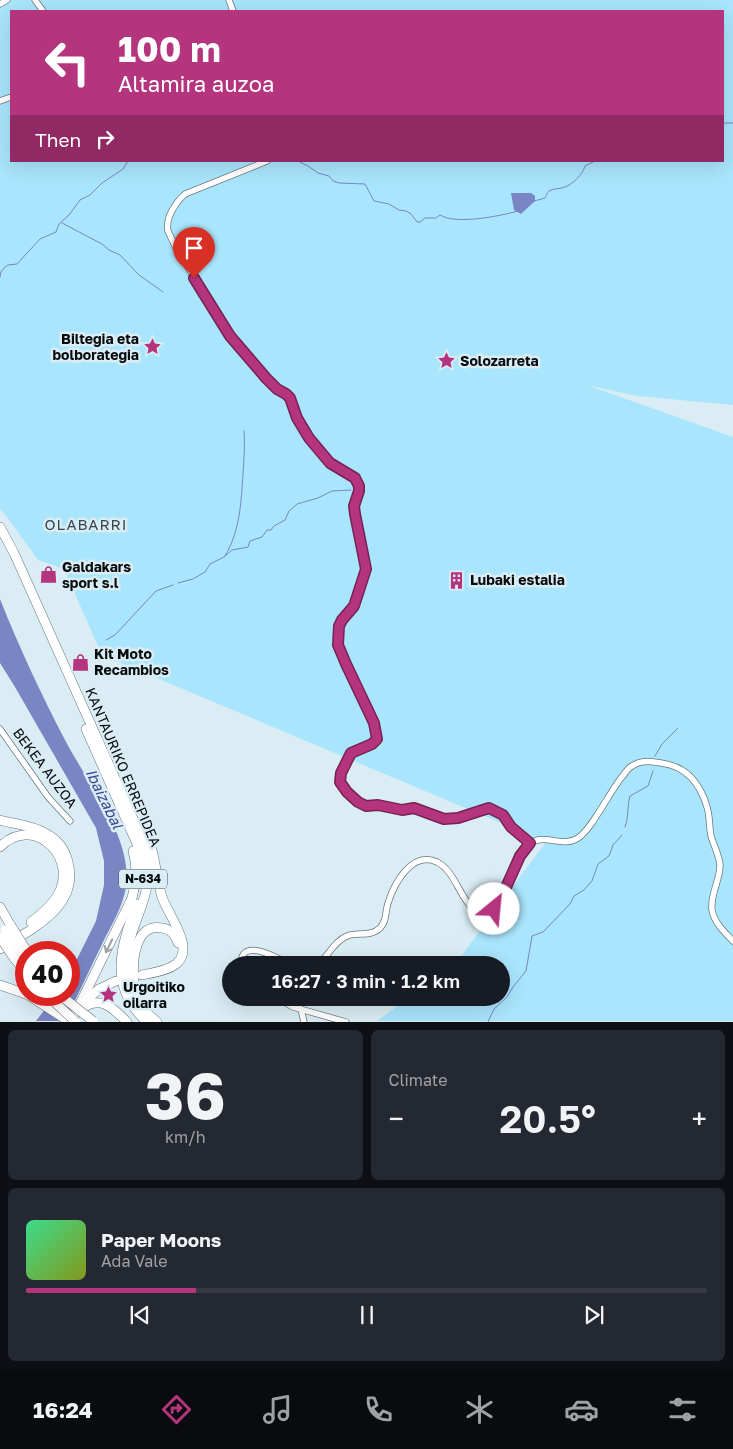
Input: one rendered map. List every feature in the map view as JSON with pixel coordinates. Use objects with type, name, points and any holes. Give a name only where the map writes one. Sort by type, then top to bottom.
[{"type":"highway","name":"KANTAURIKO ERREPIDEA","points":[[0,527],[14,553],[144,843],[149,864],[148,880],[144,901],[128,946],[126,966],[128,980],[137,1000],[143,1009],[157,1022]]},
{"type":"highway","name":"KANTAURIKO ERREPIDEA","points":[[0,537],[141,855],[142,880],[139,900],[122,946],[120,966],[121,981],[126,993],[139,1014],[147,1022]]},
{"type":"highway","points":[[73,1020],[132,898],[137,880],[137,868],[132,846],[101,776],[89,736]]},
{"type":"highway","points":[[119,787],[152,849],[162,895],[182,939],[183,953],[176,964],[163,970],[142,975]]},
{"type":"highway","points":[[0,820],[44,832],[56,840],[67,857],[70,882],[65,898],[55,911],[0,950]]},
{"type":"highway","points":[[0,847],[8,840],[25,835],[35,836],[44,840],[57,852],[61,860],[63,874],[60,890],[48,907],[35,919],[0,944]]},
{"type":"highway","points":[[0,908],[5,931]]},
{"type":"highway","points":[[0,920],[5,931],[15,944]]},
{"type":"highway","points":[[157,1022],[146,1007],[134,980],[134,956],[142,936],[147,930],[154,928],[168,929],[173,933],[178,943],[177,955],[174,961],[163,970]]},
{"type":"highway","points":[[73,1020],[91,995],[116,981],[90,986]]},
{"type":"highway","points":[[0,985],[15,991]]},
{"type":"highway","points":[[73,1020],[88,1004],[96,1002],[104,1004],[117,1012],[127,1022]]},
{"type":"highway","points":[[58,1006],[73,1020]]},
{"type":"highway","points":[[64,1006],[93,1022]]},
{"type":"street","points":[[0,4],[7,0]]},
{"type":"street","points":[[265,162],[185,194],[176,204],[170,216],[168,230],[230,336],[266,378],[290,398],[301,426],[322,455],[330,463],[355,478],[359,486],[354,506],[366,569],[354,606],[339,626],[338,645],[374,723],[377,739],[372,744],[351,753],[340,777],[340,782],[345,791],[366,806],[378,805],[402,810],[414,808],[444,819],[458,818],[489,808],[503,815],[511,827],[530,843]]},
{"type":"street","name":"BEKEA AUZOA","points":[[0,729],[48,797],[70,821]]},
{"type":"street","points":[[326,956],[344,937],[373,932],[380,928],[384,922],[387,904],[404,873],[413,863],[426,859],[440,864],[452,876],[472,908],[481,914],[492,911],[498,905],[520,856],[530,843],[540,839],[568,842],[579,838],[594,819],[616,784],[633,765],[652,762],[683,769],[694,781],[707,806],[710,831],[720,864],[712,898],[712,909],[720,926],[733,940]]},
{"type":"street","points":[[243,956],[250,950],[257,949],[272,956]]},
{"type":"street","points":[[292,1006],[346,1022]]},
{"type":"street","points":[[302,1009],[304,1020]]},
{"type":"shaded area","points":[[0,0],[733,0],[733,405],[637,396],[587,385],[733,437],[733,1021],[377,1021],[397,1006],[510,1006],[510,956],[461,956],[546,842],[102,655],[64,569],[38,560],[0,509]]},
{"type":"shaded area","points":[[511,193],[531,193],[535,196],[535,201],[521,214],[514,210]]},
{"type":"shaded area","points":[[0,599],[56,723],[96,792],[116,830],[123,849],[126,868],[125,894],[80,990],[80,953],[96,921],[104,885],[104,861],[96,828],[0,663]]},
{"type":"shaded area","points":[[48,1006],[72,1006],[65,1021],[36,1021]]},
{"type":"waterway","points":[[724,123],[733,123]]},
{"type":"waterway","points":[[0,277],[4,268],[8,265],[17,264],[40,239],[56,232],[59,224],[69,215],[80,200],[90,195],[102,183],[123,169],[127,162]]},
{"type":"waterway","points":[[300,162],[318,173],[329,176],[333,181],[365,184],[374,201],[389,204],[399,210],[406,211],[417,222],[425,218],[436,218],[440,215],[447,218],[467,219],[490,217],[518,211]]},
{"type":"waterway","points":[[534,201],[545,198],[551,190],[568,186],[580,175],[585,166],[593,162]]},
{"type":"waterway","points":[[62,223],[120,255],[139,275],[163,292]]},
{"type":"waterway","points":[[225,556],[234,537],[239,516],[244,463],[244,431]]},
{"type":"waterway","points":[[178,583],[193,579],[205,572],[210,564],[224,557],[232,550],[248,547],[250,541],[262,537],[267,530],[271,530],[274,526],[285,520],[289,511],[297,504],[318,498],[332,491],[351,490]]},
{"type":"waterway","points":[[106,640],[115,635],[156,591],[173,585]]},
{"type":"waterway","points":[[655,756],[662,744],[678,728]]},
{"type":"waterway","points":[[625,827],[630,796],[648,786],[653,771]]},
{"type":"waterway","points":[[488,1022],[494,1009],[507,997],[526,971],[532,936],[543,932],[570,904],[574,896],[584,890],[592,881],[598,864],[609,856],[613,845],[622,835]]},
{"type":"place","name":"Biltegia eta bolborategia","points":[[153,347]]},
{"type":"place","name":"Solozarreta","points":[[446,361]]},
{"type":"place","name":"Galdakars sport s.l","points":[[48,575]]},
{"type":"place","name":"Lubaki estalia","points":[[456,580]]},
{"type":"place","name":"Kit Moto Recambios","points":[[80,662]]},
{"type":"place","name":"Urgoitiko oilarra","points":[[109,995]]},
{"type":"district","name":"OLABARRI","points":[[86,525]]},
{"type":"route","points":[[194,278],[230,336],[266,378],[290,398],[301,426],[322,455],[330,463],[355,478],[359,486],[354,506],[366,569],[354,606],[339,626],[338,645],[374,723],[378,736],[372,744],[351,753],[341,773],[340,782],[345,791],[366,806],[378,805],[402,810],[420,809],[444,819],[458,818],[489,808],[503,815],[511,827],[530,843],[520,856],[499,903],[494,909]]},
{"type":"water label","name":"Ibaizabal","points":[[104,799]]}]
